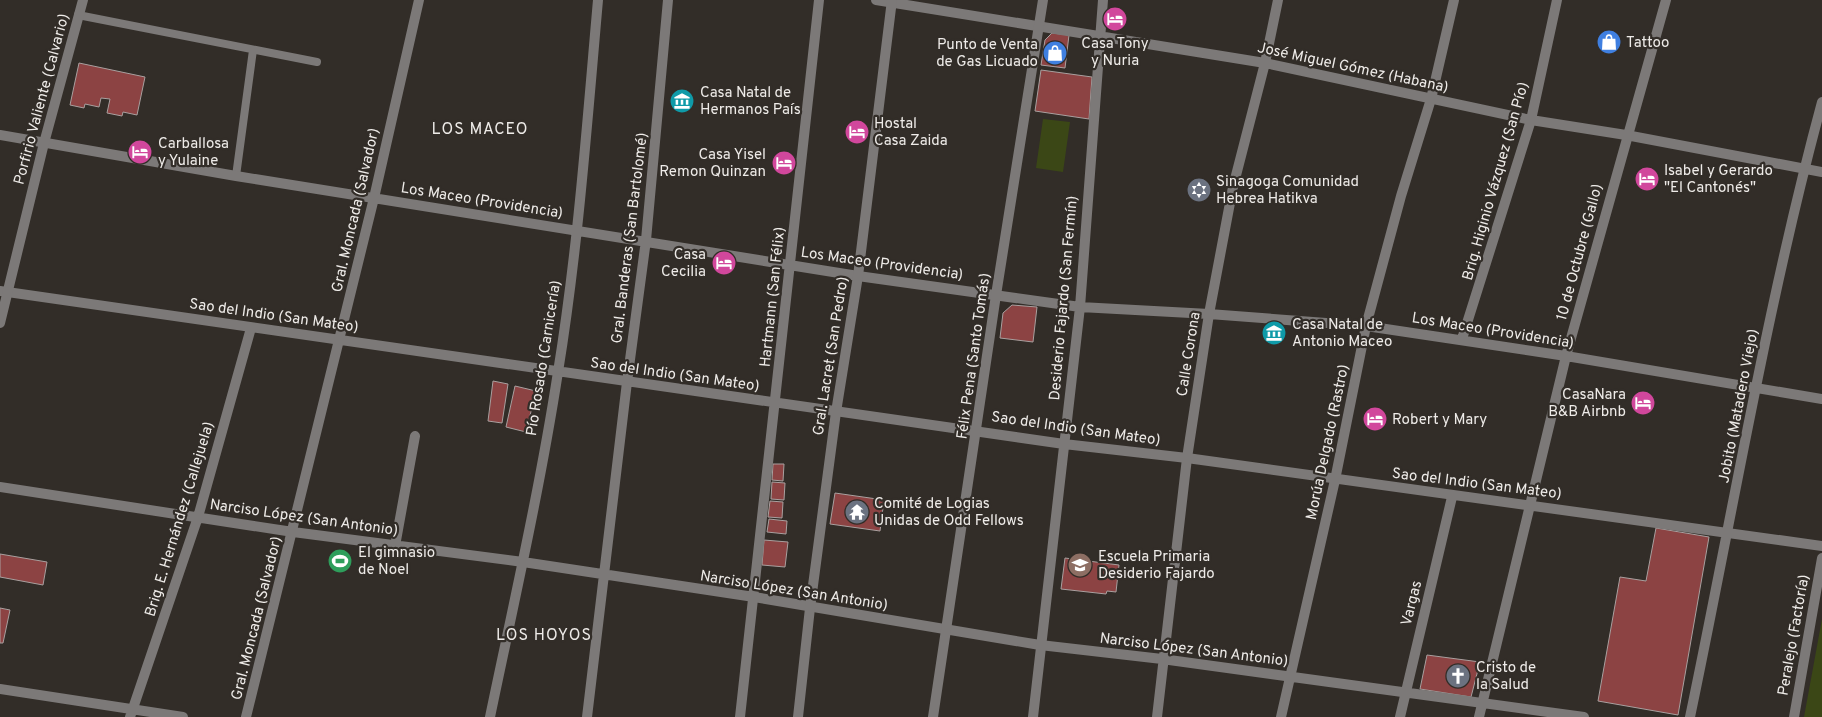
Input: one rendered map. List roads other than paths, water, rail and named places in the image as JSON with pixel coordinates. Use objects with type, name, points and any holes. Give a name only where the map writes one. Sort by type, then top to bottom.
[{"type":"street","name":"Porfirio Valiente (Calvario)","points":[[0,323],[4,292],[82,0]]},
{"type":"street","name":"Gral. Moncada (Salvador)","points":[[246,717],[374,198],[419,0]]},
{"type":"street","name":"Pío Rosado (Carnicería)","points":[[490,717],[523,562],[558,372],[578,230],[598,0]]},
{"type":"street","name":"Gral. Banderas (San Bartolomé)","points":[[587,717],[646,240],[668,0]]},
{"type":"street","name":"Hartmann (San Félix)","points":[[740,717],[819,0]]},
{"type":"street","name":"José Miguel Gómez (Habana)","points":[[876,0],[1040,25],[1265,63],[1531,120],[1626,135],[1822,172]]},
{"type":"street","name":"Félix Pena (Santo Tomás)","points":[[933,717],[996,295],[1043,0]]},
{"type":"street","name":"Desiderio Fajardo (San Fermín)","points":[[1033,717],[1080,307],[1103,0]]},
{"type":"street","name":"Calle Corona","points":[[1157,717],[1162,659],[1209,314],[1233,187],[1265,63],[1278,0]]},
{"type":"street","name":"Morúa Delgado (Rastro)","points":[[1281,717],[1335,480],[1366,326],[1401,196],[1431,99],[1454,0]]},
{"type":"street","name":"Brig. Higinio Vázquez (San Pío)","points":[[1462,339],[1531,120],[1557,0]]},
{"type":"street","name":"10 de Octubre (Gallo)","points":[[1479,717],[1532,505],[1566,356],[1626,135],[1666,0]]},
{"type":"street","name":"Gral. Lacret (San Pedro)","points":[[798,717],[810,608],[836,412],[858,276],[891,1]]},
{"type":"street","name":"Jobito (Matadero Viejo)","points":[[1690,717],[1729,532],[1755,388],[1804,168],[1822,102]]},
{"type":"street","name":"Los Maceo (Providencia)","points":[[0,135],[236,176],[646,240],[858,276],[1080,307],[1209,314],[1366,326],[1462,339],[1822,399]]},
{"type":"street","name":"Sao del Indio (San Mateo)","points":[[4,292],[836,412],[977,430],[1064,444],[1188,458],[1335,480],[1532,505],[1822,546]]},
{"type":"street","name":"Brig. E. Hernández (Callejuela)","points":[[131,713],[198,517],[251,328]]},
{"type":"street","points":[[395,546],[415,436]]},
{"type":"street","name":"Narciso López (San Antonio)","points":[[0,488],[292,532],[523,562],[1040,645],[1162,659],[1584,717]]},
{"type":"street","name":"Vargas","points":[[1400,717],[1452,496]]},
{"type":"street","name":"Peralejo (Factoría)","points":[[1794,717],[1822,558]]},
{"type":"street","points":[[0,689],[131,713],[183,717]]},
{"type":"lane","points":[[78,15],[317,62]]},
{"type":"lane","points":[[236,176],[253,50]]},
{"type":"place","name":"Casa Tony y Nuria","points":[[1115,19]]},
{"type":"place","name":"Tattoo","points":[[1609,42]]},
{"type":"place","name":"Punto de Venta de Gas Licuado","points":[[1055,53]]},
{"type":"place","name":"Casa Natal de Hermanos País","points":[[682,101]]},
{"type":"place","name":"Hostal Casa Zaida","points":[[857,132]]},
{"type":"place","name":"Carballosa y Yulaine","points":[[140,152]]},
{"type":"place","name":"Casa Yisel Remon Quinzan","points":[[784,163]]},
{"type":"place","name":"Isabel y Gerardo \"El Cantonés\"","points":[[1647,179]]},
{"type":"place","name":"Sinagoga Comunidad Hebrea Hatikva","points":[[1199,190]]},
{"type":"place","name":"Casa Cecilia","points":[[724,263]]},
{"type":"place","name":"Casa Natal de Antonio Maceo","points":[[1274,333]]},
{"type":"place","name":"CasaNara B&B Airbnb","points":[[1643,403]]},
{"type":"place","name":"Robert y Mary","points":[[1375,419]]},
{"type":"place","name":"Comité de Logias Unidas de Odd Fellows","points":[[857,512]]},
{"type":"place","name":"El gimnasio de Noel","points":[[340,561]]},
{"type":"place","name":"Escuela Primaria Desiderio Fajardo","points":[[1080,565]]},
{"type":"place","name":"Cristo de la Salud","points":[[1458,676]]},
{"type":"district","name":"LOS MACEO","points":[[480,128]]},
{"type":"district","name":"LOS HOYOS","points":[[544,634]]}]
